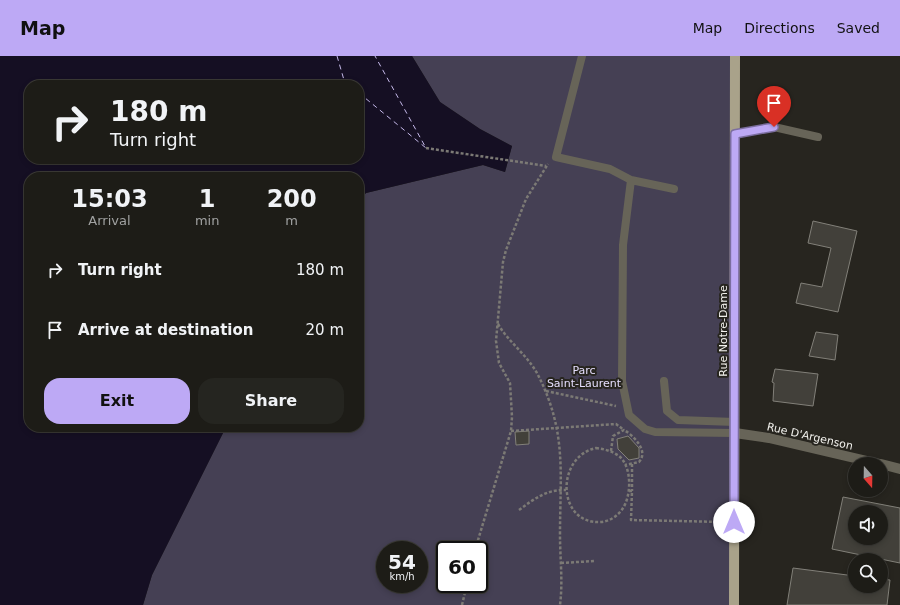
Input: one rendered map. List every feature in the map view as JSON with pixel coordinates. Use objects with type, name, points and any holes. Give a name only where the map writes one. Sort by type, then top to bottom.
[{"type":"main road","name":"Rue Notre-Dame","points":[[734,605],[735,56]]},
{"type":"street","name":"Rue D'Argenson","points":[[735,432],[769,438],[851,457]]},
{"type":"street","name":"Rue D'Argenson","points":[[888,465],[900,468]]},
{"type":"lane","points":[[582,56],[556,157],[610,169],[631,180],[674,189]]},
{"type":"lane","points":[[735,134],[774,127],[818,137]]},
{"type":"lane","points":[[631,180],[623,245],[622,381],[630,415],[645,429],[655,432],[735,432]]},
{"type":"lane","points":[[664,381],[667,412],[678,420],[735,422]]},
{"type":"path","points":[[426,148],[546,166]]},
{"type":"path","points":[[478,541],[511,431],[512,417],[510,383],[499,363],[497,351],[498,323],[506,250],[526,199],[546,166],[556,157]]},
{"type":"path","points":[[498,323],[504,334],[526,357],[538,375],[552,405],[558,428],[561,453],[560,605]]},
{"type":"path","points":[[546,391],[617,406],[627,404]]},
{"type":"path","points":[[511,431],[616,424],[641,446],[642,459],[639,462],[625,465]]},
{"type":"path","points":[[611,451],[613,436],[624,430]]},
{"type":"path","points":[[596,448],[611,451],[621,458],[625,465],[631,491],[616,517],[608,521],[590,523],[580,518],[574,511],[566,490],[571,468],[582,453],[596,448]]},
{"type":"path","points":[[632,464],[631,520],[734,522]]},
{"type":"path","points":[[519,510],[537,496],[550,491],[566,490]]},
{"type":"path","points":[[561,563],[595,561]]},
{"type":"path","points":[[462,605],[465,593]]},
{"type":"green space","name":"Parc Saint-Laurent","points":[[412,56],[735,56],[734,605],[143,605],[152,575],[224,432],[364,432],[364,195],[366,193],[483,165],[505,172],[512,146],[480,129],[440,102]]},
{"type":"shaded area","points":[[0,56],[412,56],[440,102],[480,129],[512,146],[505,172],[483,165],[366,193],[364,195],[364,172],[24,172],[24,432],[224,432],[152,575],[143,605],[0,605]]},
{"type":"building","points":[[813,221],[857,231],[838,312],[796,303],[801,283],[822,287],[831,248],[808,243]]},
{"type":"building","points":[[816,332],[838,335],[835,360],[809,356]]},
{"type":"building","points":[[775,369],[818,374],[813,406],[773,401],[774,383],[772,382]]},
{"type":"building","points":[[529,431],[529,444],[516,445],[515,432]]},
{"type":"building","points":[[628,436],[639,448],[639,458],[629,460],[618,449],[617,439]]},
{"type":"building","points":[[843,497],[884,505],[848,505],[848,545],[888,545],[888,506],[900,508],[900,563],[888,561],[888,553],[851,553],[832,549]]},
{"type":"building","points":[[793,568],[848,575],[848,593],[888,593],[888,580],[890,580],[887,605],[787,605]]},
{"type":"ferry route","points":[[337,56],[344,80]]},
{"type":"ferry route","points":[[364,97],[426,148],[375,56]]},
{"type":"route","points":[[734,522],[735,134],[774,127]]}]
